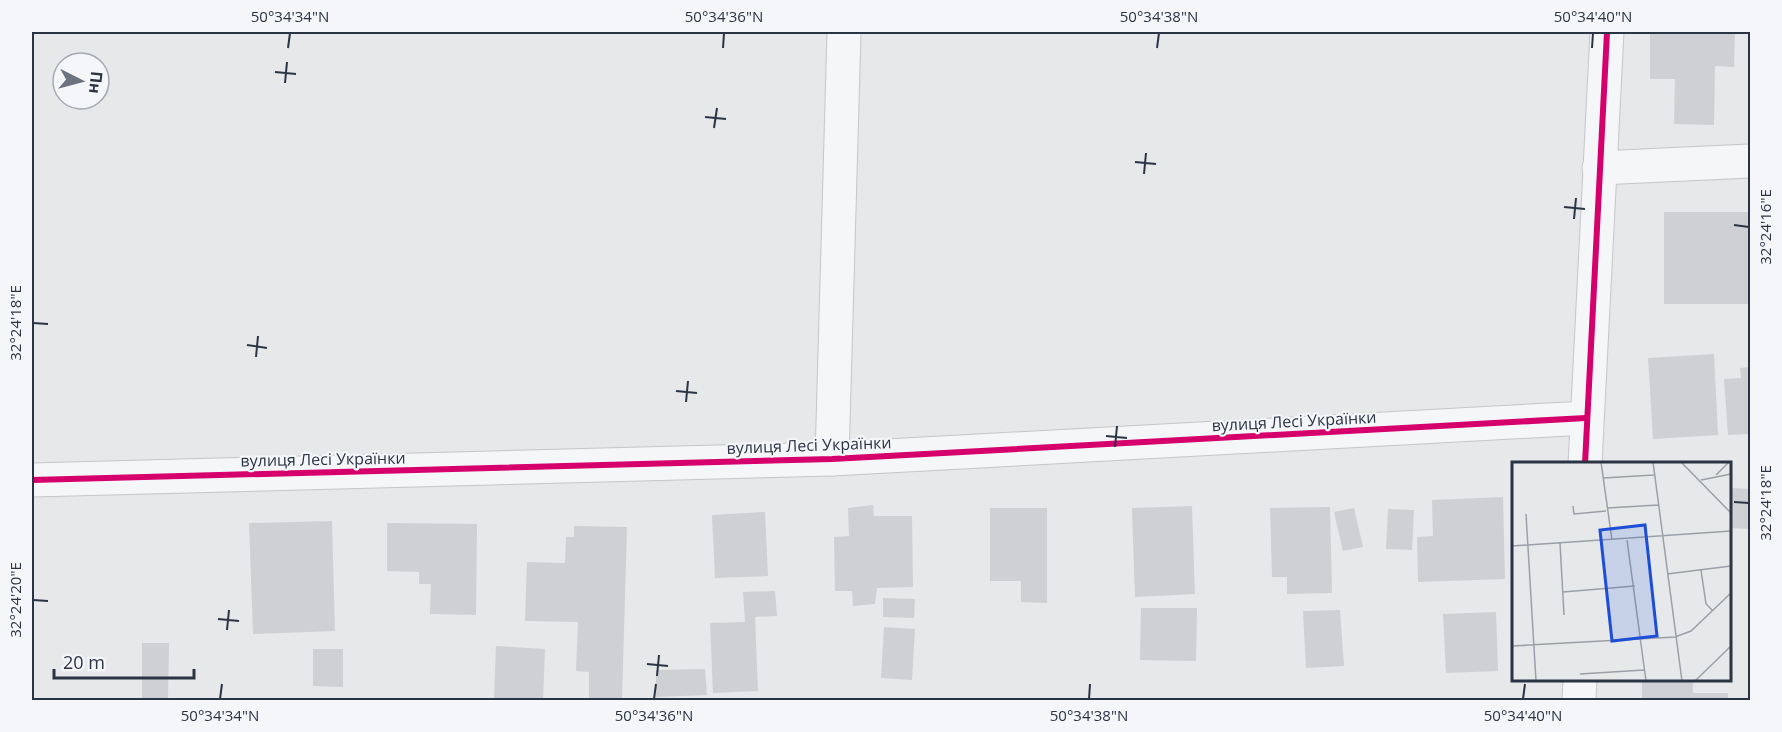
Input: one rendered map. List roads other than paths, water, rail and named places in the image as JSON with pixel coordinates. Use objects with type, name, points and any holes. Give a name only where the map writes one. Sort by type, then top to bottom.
[{"type":"street","points":[[832,459],[844,32]]},
{"type":"street","points":[[1585,462],[1607,32]]},
{"type":"street","points":[[1599,168],[1750,161]]},
{"type":"street","name":"вулиця Лесі Українки","points":[[32,480],[832,459],[1586,418]]},
{"type":"street","points":[[1579,700],[1580,681]]}]
